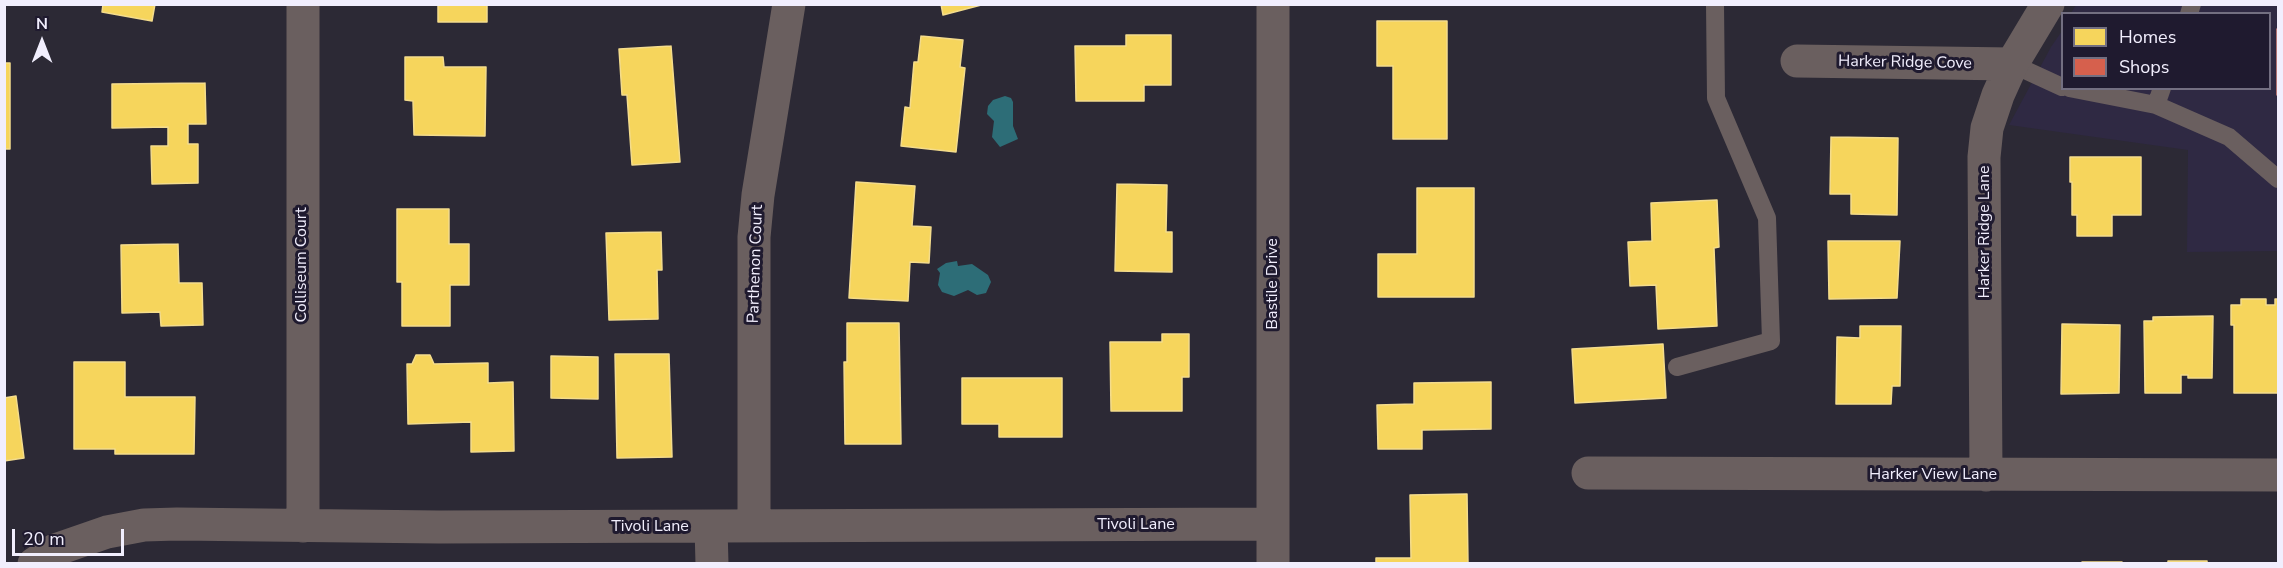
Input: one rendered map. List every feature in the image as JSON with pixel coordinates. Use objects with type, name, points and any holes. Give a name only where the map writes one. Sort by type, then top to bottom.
[{"type":"street","name":"Colliseum Court","points":[[303,4],[303,526]]},
{"type":"street","name":"Parthenon Court","points":[[754,526],[754,237],[758,195],[789,4]]},
{"type":"street","name":"Bastile Drive","points":[[1273,4],[1273,564]]},
{"type":"street","name":"Harker Ridge Lane","points":[[1986,475],[1984,157],[1987,128],[2012,64],[2048,4]]},
{"type":"street","name":"Harker Ridge Cove","points":[[1797,61],[2012,64]]},
{"type":"street","name":"Harker View Lane","points":[[1588,473],[2278,475]]},
{"type":"street","name":"Tivoli Lane","points":[[34,564],[55,550],[106,532],[144,525],[711,527],[1273,524]]},
{"type":"street","points":[[711,527],[712,564]]},
{"type":"lane","points":[[1677,367],[1771,340],[1767,218],[1716,98],[1715,4]]},
{"type":"lane","points":[[2012,64],[2061,87]]},
{"type":"lane","points":[[2089,90],[2159,97],[2229,137],[2278,179]]},
{"type":"shaded area","points":[[2076,5],[2278,5],[2278,251],[2187,252],[2188,150],[2009,125],[2061,32],[2061,90],[2271,90],[2271,12],[2072,12]]},
{"type":"water","points":[[1005,96],[1011,98],[1013,102],[1013,126],[1018,139],[1000,147],[992,137],[994,121],[987,114],[988,106],[993,100]]},
{"type":"water","points":[[957,261],[958,266],[972,264],[988,275],[991,282],[986,293],[977,295],[968,290],[954,296],[942,292],[938,285],[940,273],[937,269],[946,263]]},
{"type":"building: Homes","points":[[103,4],[155,4],[152,21],[102,12]]},
{"type":"building: Homes","points":[[438,4],[487,4],[487,22],[438,22]]},
{"type":"building: Homes","points":[[941,4],[985,4],[943,15]]},
{"type":"building: Homes","points":[[1377,21],[1447,21],[1447,139],[1393,139],[1393,66],[1377,66]]},
{"type":"building: Homes","points":[[1126,35],[1171,35],[1171,85],[1144,85],[1144,101],[1076,101],[1075,46],[1126,46]]},
{"type":"building: Homes","points":[[921,36],[963,40],[960,67],[965,68],[956,152],[901,146],[905,107],[910,108],[914,62],[918,62]]},
{"type":"building: Homes","points":[[671,46],[680,162],[632,165],[627,95],[622,95],[619,49]]},
{"type":"building: Homes","points":[[405,57],[443,57],[444,67],[486,67],[485,136],[414,135],[413,101],[405,100]]},
{"type":"building: Homes","points":[[4,63],[10,63],[10,149],[4,149]]},
{"type":"building: Homes","points":[[205,83],[206,124],[188,124],[188,144],[198,144],[198,183],[152,184],[151,146],[168,146],[168,127],[112,128],[112,84]]},
{"type":"building: Homes","points":[[1831,137],[1898,138],[1897,215],[1851,214],[1851,194],[1830,194]]},
{"type":"building: Homes","points":[[2070,157],[2141,157],[2141,215],[2112,215],[2112,236],[2077,236],[2077,215],[2072,215]]},
{"type":"building: Homes","points":[[856,182],[915,186],[912,226],[931,227],[929,263],[910,262],[908,301],[849,298]]},
{"type":"building: Homes","points":[[1117,184],[1167,185],[1166,232],[1172,232],[1172,272],[1115,271]]},
{"type":"building: Homes","points":[[1417,188],[1474,188],[1474,297],[1378,297],[1378,254],[1417,254]]},
{"type":"building: Homes","points":[[1717,200],[1719,247],[1714,248],[1717,326],[1658,329],[1656,285],[1630,286],[1628,242],[1652,241],[1651,203]]},
{"type":"building: Homes","points":[[397,209],[449,209],[449,244],[469,244],[469,285],[450,285],[450,326],[402,326],[402,282],[397,282]]},
{"type":"building: Homes","points":[[661,232],[662,270],[657,270],[658,319],[609,320],[606,233]]},
{"type":"building: Homes","points":[[1828,241],[1900,241],[1897,298],[1829,299]]},
{"type":"building: Homes","points":[[178,244],[179,283],[202,283],[203,325],[161,326],[160,312],[122,313],[121,245]]},
{"type":"building: Homes","points":[[2241,299],[2266,299],[2266,305],[2275,305],[2275,299],[2278,299],[2278,393],[2234,393],[2234,325],[2231,325],[2231,305],[2241,305]]},
{"type":"building: Homes","points":[[2213,316],[2212,378],[2188,378],[2188,375],[2181,375],[2181,393],[2145,393],[2144,321],[2153,321],[2153,317]]},
{"type":"building: Homes","points":[[847,323],[899,323],[901,444],[845,444],[844,362],[847,362]]},
{"type":"building: Homes","points":[[2062,324],[2120,325],[2119,393],[2061,394]]},
{"type":"building: Homes","points":[[1860,326],[1901,326],[1900,386],[1892,386],[1891,404],[1836,404],[1837,337],[1860,338]]},
{"type":"building: Homes","points":[[1162,334],[1189,334],[1189,377],[1182,377],[1182,411],[1111,411],[1110,342],[1162,342]]},
{"type":"building: Homes","points":[[1663,344],[1666,398],[1575,403],[1572,349]]},
{"type":"building: Homes","points":[[615,354],[669,354],[672,457],[617,458]]},
{"type":"building: Homes","points":[[416,355],[430,355],[434,364],[488,363],[488,383],[513,382],[514,451],[471,452],[471,422],[408,424],[407,364],[412,364]]},
{"type":"building: Homes","points":[[551,356],[598,357],[598,399],[551,398]]},
{"type":"building: Homes","points":[[74,362],[125,362],[125,397],[195,397],[194,454],[115,454],[115,449],[74,449]]},
{"type":"building: Homes","points":[[962,378],[1062,378],[1062,437],[999,437],[999,424],[962,424]]},
{"type":"building: Homes","points":[[1491,382],[1491,429],[1422,430],[1422,449],[1378,449],[1377,405],[1414,404],[1414,383]]},
{"type":"building: Homes","points":[[16,396],[24,458],[4,461],[4,398]]},
{"type":"building: Homes","points":[[1467,494],[1468,564],[1376,564],[1376,558],[1411,558],[1410,495]]},
{"type":"building: Homes","points":[[2168,561],[2207,561],[2207,564],[2168,564]]},
{"type":"building: Homes","points":[[2082,562],[2122,562],[2122,564],[2082,564]]},
{"type":"building: Shops","points":[[2278,29],[2278,95],[2277,95]]}]
